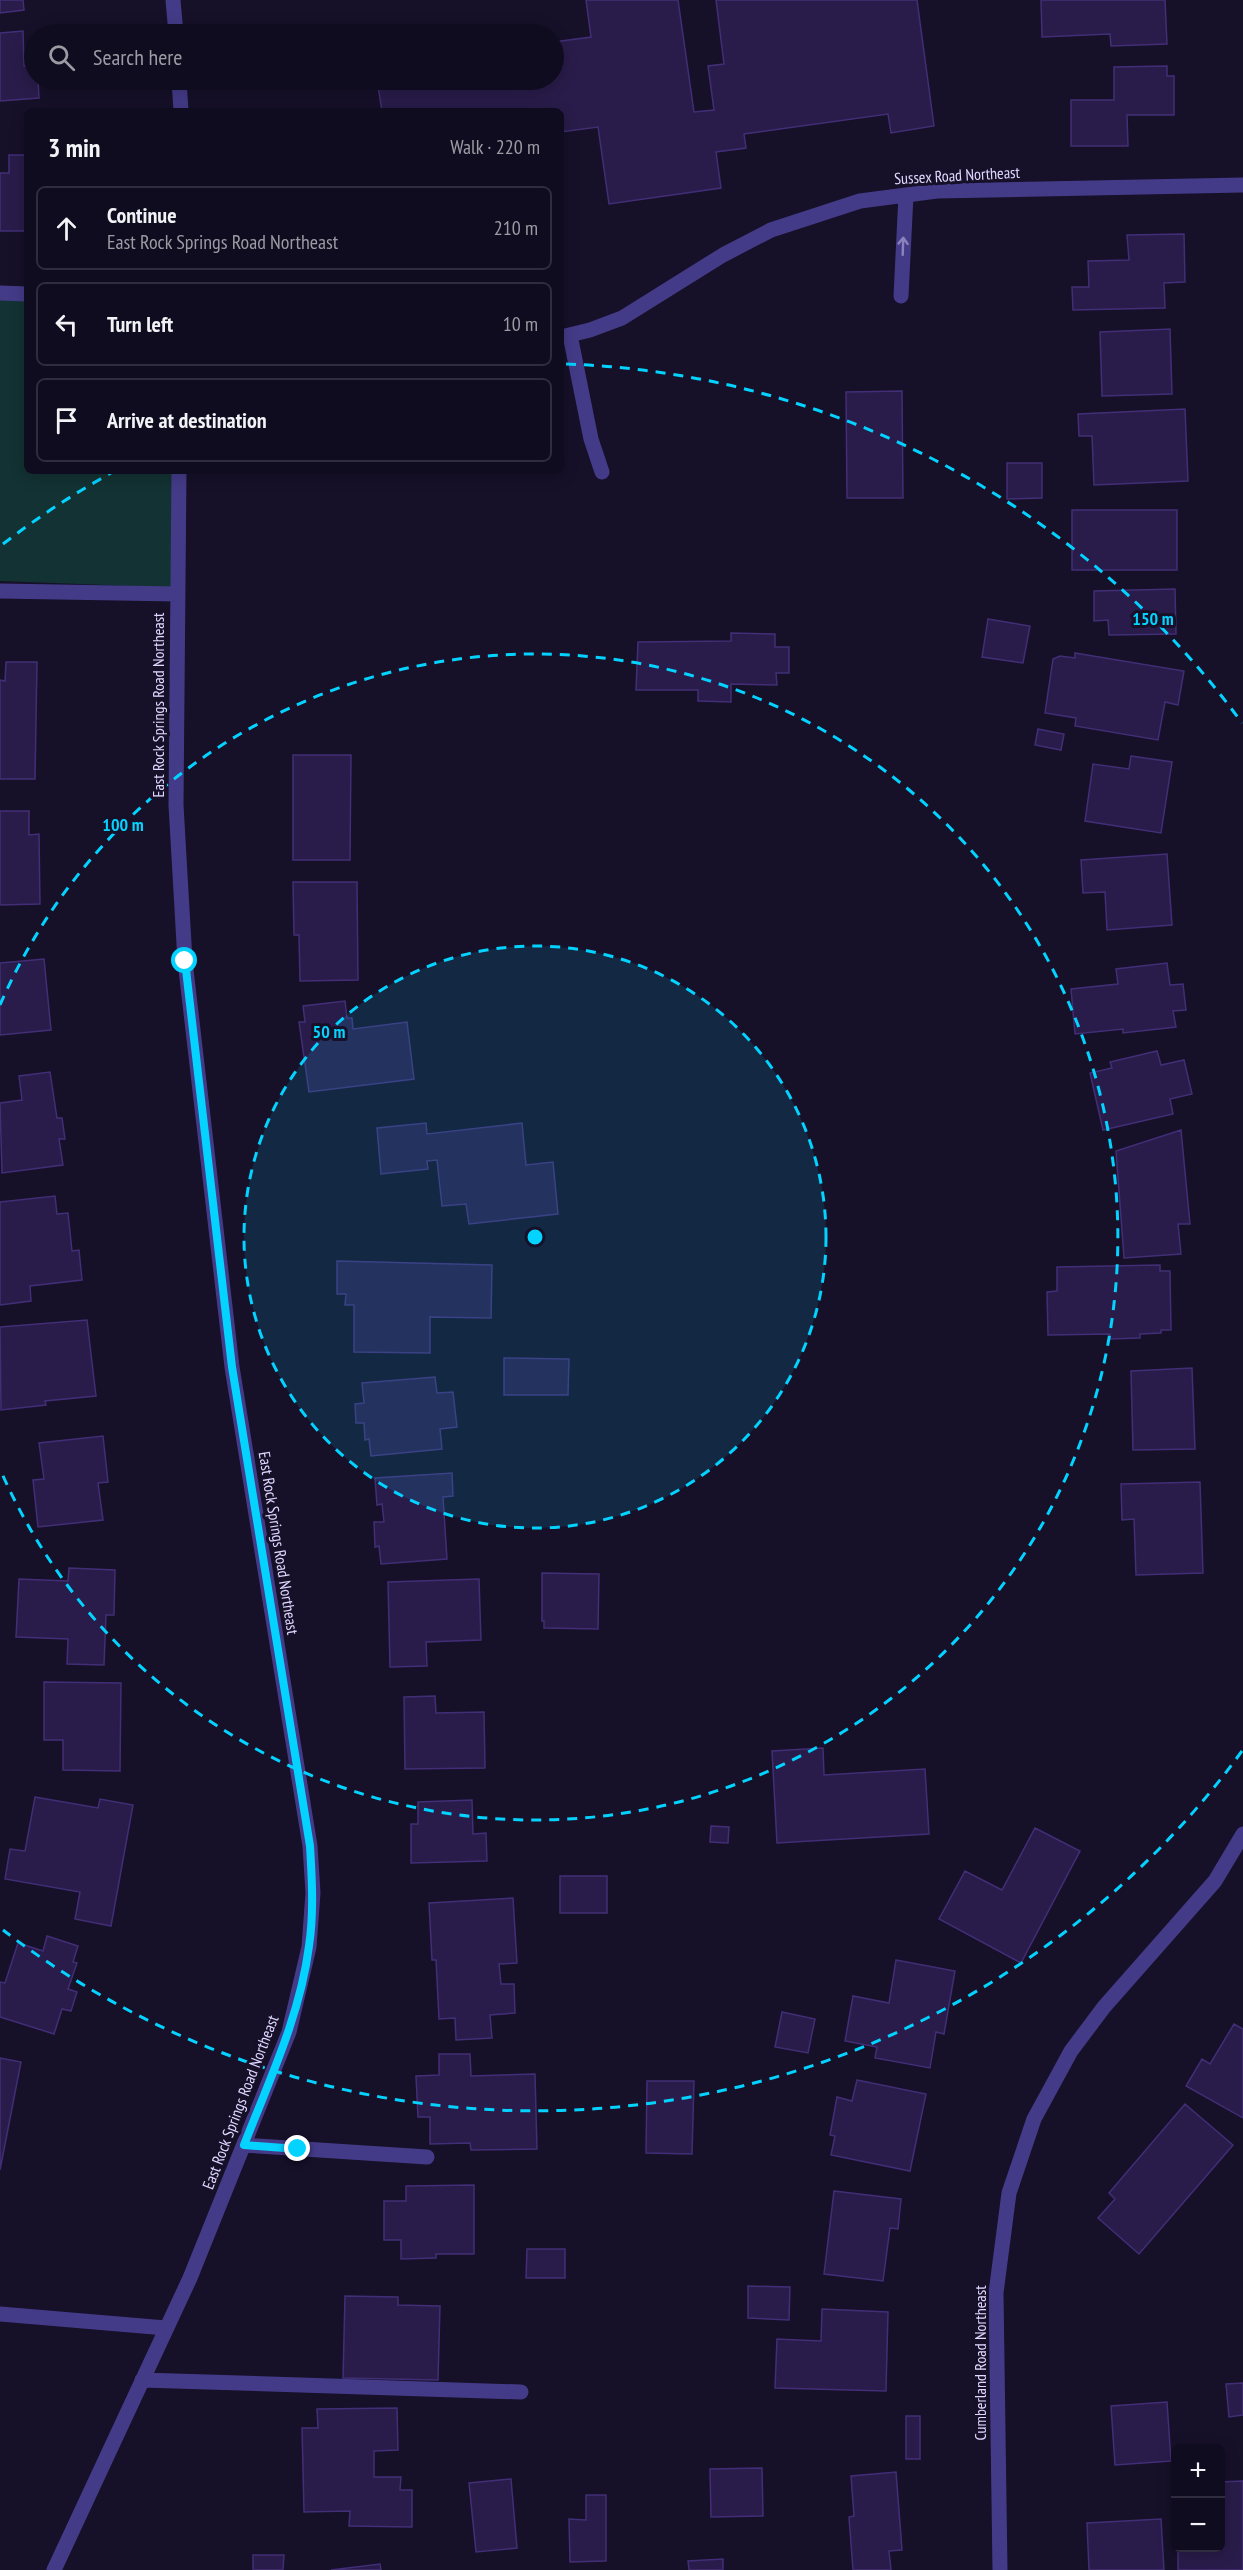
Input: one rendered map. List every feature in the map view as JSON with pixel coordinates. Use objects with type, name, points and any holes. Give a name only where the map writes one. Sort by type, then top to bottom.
[{"type":"street","points":[[172,0],[175,24]]},
{"type":"street","points":[[179,90],[181,108]]},
{"type":"street","name":"Sussex Road Northeast","points":[[566,336],[622,318],[723,255],[771,230],[860,201],[937,191],[1243,185]]},
{"type":"street","points":[[901,296],[906,195]]},
{"type":"street","points":[[0,294],[24,294]]},
{"type":"street","points":[[566,336],[591,439],[602,472]]},
{"type":"street","name":"East Rock Springs Road Northeast","points":[[54,2570],[190,2278],[289,2032],[309,1947],[313,1893],[310,1846],[232,1367],[185,961],[176,805],[179,474]]},
{"type":"street","points":[[0,591],[177,594]]},
{"type":"street","name":"Cumberland Road Northeast","points":[[1000,2570],[996,2293],[1009,2193],[1034,2119],[1071,2051],[1104,2007],[1215,1881],[1243,1834]]},
{"type":"street","points":[[244,2145],[427,2157]]},
{"type":"street","points":[[0,2314],[166,2328]]},
{"type":"street","points":[[142,2380],[521,2392]]},
{"type":"green space","points":[[0,298],[24,299],[24,474],[181,474],[184,588],[0,581]]},
{"type":"building","points":[[0,0],[23,0],[24,10],[0,13]]},
{"type":"building","points":[[586,0],[678,0],[694,112],[714,110],[708,66],[724,64],[716,0],[917,0],[934,126],[891,133],[888,114],[744,134],[746,148],[716,152],[721,188],[609,204],[598,127],[564,132],[564,108],[382,108],[379,90],[564,90],[564,41],[591,37]]},
{"type":"building","points":[[1041,0],[1165,0],[1167,44],[1111,46],[1110,34],[1042,37]]},
{"type":"building","points":[[23,31],[24,90],[39,90],[39,98],[0,101],[0,33]]},
{"type":"building","points":[[1167,66],[1167,76],[1174,76],[1174,115],[1127,115],[1128,146],[1071,146],[1071,100],[1114,100],[1114,67]]},
{"type":"building","points":[[9,155],[24,155],[24,231],[0,231],[0,173],[9,173]]},
{"type":"building","points":[[1184,234],[1185,282],[1164,283],[1165,308],[1073,310],[1072,287],[1089,287],[1088,261],[1129,260],[1127,235]]},
{"type":"building","points":[[1170,329],[1172,394],[1102,396],[1100,332]]},
{"type":"building","points":[[902,391],[903,498],[847,498],[846,392]]},
{"type":"building","points":[[1185,409],[1188,481],[1094,485],[1092,436],[1079,436],[1078,414]]},
{"type":"building","points":[[1007,463],[1042,463],[1042,498],[1007,499]]},
{"type":"building","points":[[1072,510],[1177,510],[1177,570],[1072,570]]},
{"type":"building","points":[[1175,589],[1176,634],[1109,635],[1108,620],[1094,621],[1094,591]]},
{"type":"building","points":[[988,619],[1030,626],[1023,663],[982,657]]},
{"type":"building","points":[[731,633],[775,634],[775,647],[789,647],[789,673],[776,673],[777,685],[731,684],[731,702],[698,701],[698,690],[636,690],[638,642],[731,641]]},
{"type":"building","points":[[1075,653],[1184,671],[1178,705],[1165,702],[1158,740],[1075,726],[1076,718],[1045,713],[1053,659],[1060,656],[1075,658]]},
{"type":"building","points":[[6,662],[37,662],[35,779],[0,779],[0,680],[5,681]]},
{"type":"building","points":[[1038,729],[1064,734],[1061,750],[1035,745]]},
{"type":"building","points":[[293,755],[351,755],[350,860],[293,860]]},
{"type":"building","points":[[1131,756],[1172,762],[1161,833],[1085,821],[1093,764],[1129,769]]},
{"type":"building","points":[[0,811],[29,811],[29,835],[39,834],[40,904],[0,905]]},
{"type":"building","points":[[1167,854],[1172,925],[1107,930],[1105,892],[1083,893],[1081,860]]},
{"type":"building","points":[[293,882],[357,882],[358,980],[300,981],[299,935],[294,935]]},
{"type":"building","points":[[44,959],[51,1030],[0,1035],[0,963]]},
{"type":"building","points":[[1167,963],[1170,985],[1183,984],[1186,1010],[1173,1011],[1176,1027],[1123,1033],[1123,1029],[1075,1034],[1071,989],[1118,984],[1116,969]]},
{"type":"building","points":[[345,1001],[347,1018],[352,1018],[353,1029],[407,1022],[414,1079],[309,1092],[299,1022],[305,1022],[303,1006]]},
{"type":"building","points":[[1157,1051],[1161,1065],[1184,1060],[1192,1094],[1170,1099],[1173,1114],[1103,1130],[1090,1073],[1112,1068],[1110,1062]]},
{"type":"building","points":[[50,1072],[57,1118],[62,1118],[65,1139],[59,1139],[63,1165],[2,1173],[0,1103],[22,1100],[19,1076]]},
{"type":"building","points":[[426,1123],[427,1134],[522,1123],[526,1165],[553,1162],[558,1214],[469,1224],[466,1204],[442,1206],[437,1160],[427,1161],[428,1169],[381,1174],[377,1128]]},
{"type":"building","points":[[1181,1130],[1190,1224],[1178,1224],[1181,1254],[1124,1258],[1116,1151]]},
{"type":"building","points":[[55,1196],[57,1214],[68,1213],[72,1251],[79,1250],[82,1280],[30,1286],[31,1301],[0,1305],[0,1202]]},
{"type":"building","points":[[337,1261],[492,1265],[491,1318],[430,1317],[430,1353],[354,1352],[354,1305],[345,1305],[346,1294],[337,1294]]},
{"type":"building","points":[[1160,1265],[1160,1271],[1170,1271],[1171,1330],[1140,1334],[1140,1338],[1110,1339],[1110,1334],[1048,1335],[1047,1292],[1057,1291],[1057,1267]]},
{"type":"building","points":[[87,1320],[96,1396],[45,1401],[46,1405],[1,1410],[0,1327]]},
{"type":"building","points":[[504,1358],[569,1359],[568,1395],[504,1395]]},
{"type":"building","points":[[1192,1368],[1195,1449],[1133,1450],[1131,1371]]},
{"type":"building","points":[[435,1377],[437,1393],[453,1392],[457,1427],[440,1429],[442,1449],[371,1456],[369,1439],[365,1440],[364,1423],[356,1423],[355,1404],[364,1403],[362,1383]]},
{"type":"building","points":[[103,1436],[108,1482],[98,1483],[103,1520],[38,1527],[33,1480],[44,1479],[39,1443]]},
{"type":"building","points":[[452,1473],[453,1496],[443,1497],[447,1559],[381,1564],[379,1546],[375,1547],[374,1522],[384,1522],[382,1504],[377,1505],[375,1478]]},
{"type":"building","points":[[1200,1482],[1203,1573],[1136,1575],[1134,1519],[1122,1520],[1121,1484]]},
{"type":"building","points":[[69,1568],[115,1570],[114,1615],[106,1615],[104,1665],[67,1664],[68,1639],[16,1637],[19,1579],[68,1581]]},
{"type":"building","points":[[542,1573],[599,1574],[598,1629],[544,1628]]},
{"type":"building","points":[[479,1579],[481,1640],[426,1642],[427,1666],[390,1667],[388,1582]]},
{"type":"building","points":[[44,1682],[121,1683],[120,1771],[63,1770],[63,1740],[44,1740]]},
{"type":"building","points":[[435,1696],[436,1713],[484,1712],[485,1768],[405,1769],[404,1697]]},
{"type":"building","points":[[823,1748],[824,1775],[925,1769],[929,1834],[777,1843],[772,1751]]},
{"type":"building","points":[[35,1797],[98,1808],[100,1799],[133,1805],[111,1926],[75,1919],[80,1892],[5,1879],[10,1849],[25,1851]]},
{"type":"building","points":[[472,1800],[473,1834],[486,1833],[487,1861],[411,1863],[411,1824],[418,1824],[418,1802]]},
{"type":"building","points":[[711,1826],[729,1827],[728,1843],[710,1842]]},
{"type":"building","points":[[1035,1828],[1080,1851],[1021,1963],[939,1919],[965,1871],[1002,1890]]},
{"type":"building","points":[[560,1876],[607,1876],[607,1913],[560,1913]]},
{"type":"building","points":[[513,1898],[517,1963],[499,1964],[501,1984],[514,1984],[515,2013],[490,2015],[492,2038],[456,2040],[455,2018],[439,2019],[436,1960],[432,1960],[429,1903]]},
{"type":"building","points":[[47,1936],[78,1946],[73,1962],[77,1963],[68,1989],[77,1992],[71,2011],[62,2009],[54,2034],[0,2017],[0,1982],[5,1983],[18,1943],[43,1951]]},
{"type":"building","points":[[896,1960],[955,1971],[944,2034],[936,2032],[930,2068],[875,2058],[877,2047],[845,2041],[853,1996],[889,2003]]},
{"type":"building","points":[[782,2012],[815,2019],[808,2053],[775,2047]]},
{"type":"building","points":[[1234,2024],[1243,2029],[1243,2118],[1186,2086],[1202,2059],[1210,2064]]},
{"type":"building","points":[[439,2054],[470,2054],[471,2076],[535,2074],[537,2149],[471,2150],[470,2143],[430,2144],[430,2117],[418,2117],[416,2076],[439,2075]]},
{"type":"building","points":[[0,2058],[21,2062],[0,2170]]},
{"type":"building","points":[[857,2080],[926,2094],[910,2171],[831,2155],[835,2136],[830,2135],[837,2097],[852,2101]]},
{"type":"building","points":[[647,2081],[694,2081],[692,2154],[646,2153]]},
{"type":"building","points":[[1185,2104],[1233,2145],[1139,2254],[1098,2218],[1115,2199],[1109,2193]]},
{"type":"building","points":[[474,2185],[474,2254],[436,2254],[436,2258],[401,2259],[401,2240],[384,2240],[384,2201],[406,2201],[406,2186]]},
{"type":"building","points":[[834,2191],[901,2199],[898,2229],[890,2228],[883,2281],[824,2274]]},
{"type":"building","points":[[527,2249],[565,2249],[565,2278],[526,2278]]},
{"type":"building","points":[[748,2286],[790,2287],[789,2320],[748,2318]]},
{"type":"building","points":[[345,2296],[398,2297],[398,2305],[440,2306],[438,2380],[343,2378]]},
{"type":"building","points":[[822,2309],[888,2312],[886,2391],[775,2388],[777,2339],[821,2341]]},
{"type":"building","points":[[1243,2383],[1243,2415],[1229,2417],[1226,2384]]},
{"type":"building","points":[[1167,2402],[1171,2461],[1115,2465],[1111,2406]]},
{"type":"building","points":[[397,2408],[398,2450],[374,2451],[374,2477],[401,2477],[400,2490],[412,2490],[412,2527],[349,2526],[350,2511],[304,2512],[302,2428],[318,2428],[317,2409]]},
{"type":"building","points":[[906,2416],[920,2416],[920,2459],[906,2459]]},
{"type":"building","points":[[762,2468],[763,2516],[711,2517],[710,2469]]},
{"type":"building","points":[[896,2472],[902,2550],[889,2551],[891,2570],[853,2570],[849,2517],[854,2516],[851,2476]]},
{"type":"building","points":[[511,2479],[517,2548],[476,2552],[469,2483]]},
{"type":"building","points":[[1243,2481],[1243,2570],[1178,2570],[1178,2552],[1225,2552],[1225,2482]]},
{"type":"building","points":[[586,2495],[606,2495],[606,2561],[570,2562],[569,2519],[586,2520]]},
{"type":"building","points":[[1161,2519],[1164,2570],[1089,2570],[1087,2523]]},
{"type":"building","points":[[253,2555],[284,2555],[283,2570],[253,2570]]},
{"type":"building","points":[[723,2559],[723,2570],[689,2570],[688,2561]]},
{"type":"building","points":[[380,2564],[381,2570],[331,2570]]},
{"type":"route","points":[[185,961],[232,1367],[310,1846],[313,1893],[309,1947],[289,2032],[244,2145],[298,2149]]}]
